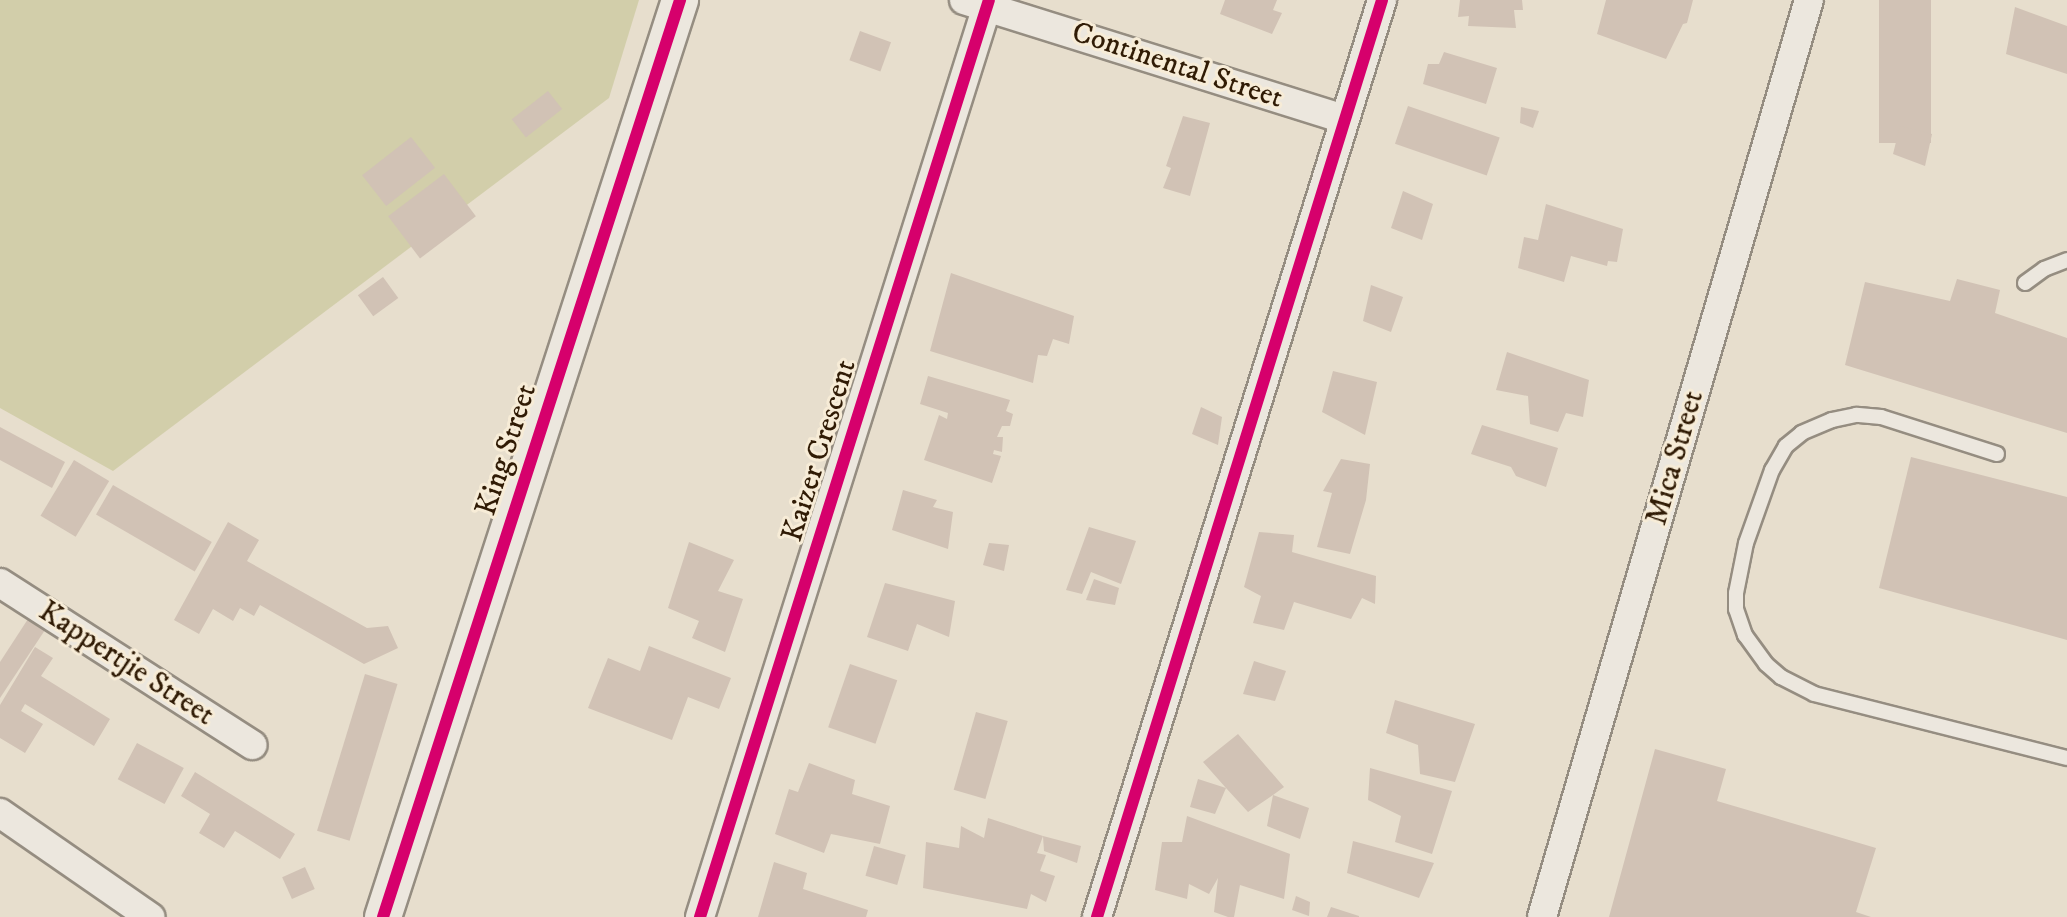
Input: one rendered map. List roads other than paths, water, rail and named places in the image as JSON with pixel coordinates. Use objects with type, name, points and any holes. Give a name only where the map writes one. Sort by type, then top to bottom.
[{"type":"street","name":"King Street","points":[[383,917],[680,0]]},
{"type":"street","points":[[1097,917],[1382,0]]},
{"type":"street","name":"Mica Street","points":[[1542,917],[1809,0]]},
{"type":"street","name":"Continental Street","points":[[980,2],[1344,119]]},
{"type":"street","name":"Kaizer Crescent","points":[[700,917],[980,2]]},
{"type":"street","name":"Kappertjie Street","points":[[0,583],[252,745]]},
{"type":"street","points":[[0,813],[150,917]]},
{"type":"lane","points":[[2025,283],[2044,269],[2067,260]]},
{"type":"lane","points":[[1997,454],[1881,417],[1856,415],[1832,420],[1802,433],[1786,446],[1772,470],[1746,543],[1736,609],[1745,635],[1766,664],[1781,677],[1814,694],[2067,758]]}]
